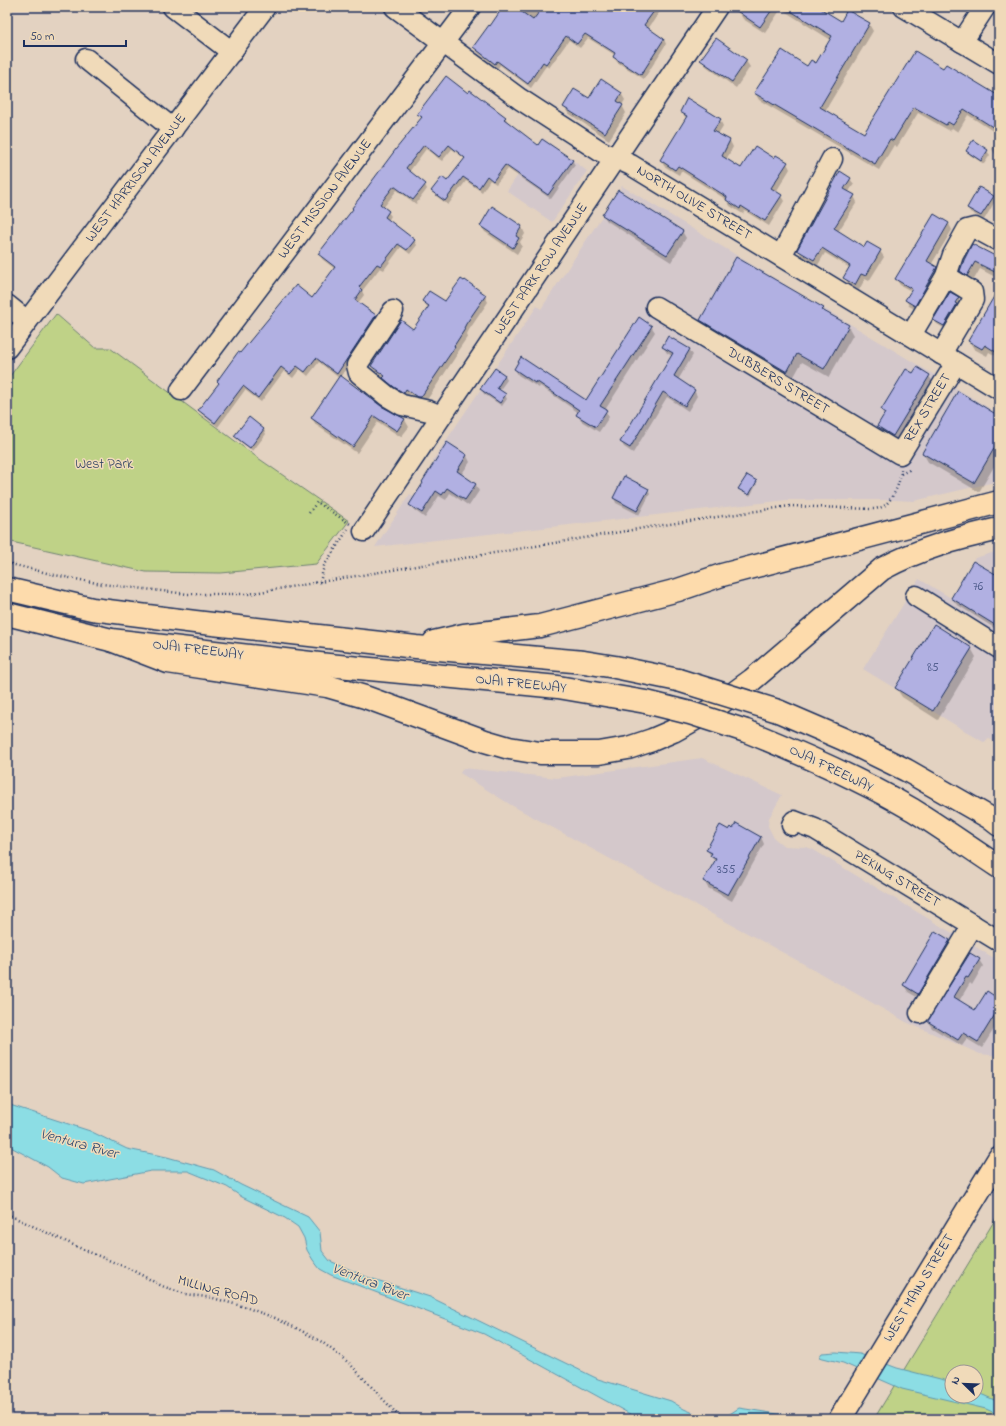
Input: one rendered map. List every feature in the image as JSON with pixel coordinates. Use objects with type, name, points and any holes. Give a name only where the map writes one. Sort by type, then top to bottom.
[{"type":"main road","points":[[416,646],[464,635],[540,626],[678,590],[722,575],[999,502]]},
{"type":"main road","points":[[111,640],[168,662],[327,686],[365,697],[485,741],[509,748],[540,753],[599,753],[628,748],[674,732],[711,710],[752,680],[882,569],[926,548],[950,540],[999,529]]},
{"type":"main road","name":"OJAI FREEWAY","points":[[7,589],[92,609],[195,622],[416,646],[584,662],[678,680],[778,711],[843,738],[906,770],[990,818],[999,825]]},
{"type":"main road","name":"OJAI FREEWAY","points":[[7,614],[111,640],[320,664],[558,688],[646,702],[690,713],[746,731],[793,750],[870,787],[914,811],[999,867]]},
{"type":"main road","name":"WEST MAIN STREET","points":[[840,1419],[999,1158]]},
{"type":"street","points":[[173,7],[232,52]]},
{"type":"street","name":"WEST HARRISON AVENUE","points":[[8,345],[266,7]]},
{"type":"street","name":"NORTH OLIVE STREET","points":[[395,7],[526,103],[594,147],[631,164],[949,358],[996,397]]},
{"type":"street","name":"WEST MISSION AVENUE","points":[[181,390],[470,7]]},
{"type":"street","name":"WEST PARK ROW AVENUE","points":[[356,527],[441,416],[717,7]]},
{"type":"street","points":[[904,7],[927,13],[962,42],[999,64]]},
{"type":"street","points":[[962,42],[985,7]]},
{"type":"street","points":[[86,59],[173,129]]},
{"type":"street","points":[[781,256],[832,159]]},
{"type":"street","points":[[911,335],[946,276],[953,255],[967,230],[975,228],[999,241]]},
{"type":"street","name":"REX STREET","points":[[906,459],[973,300],[972,292],[946,276]]},
{"type":"street","points":[[7,305],[27,321]]},
{"type":"street","name":"DUBBERS STREET","points":[[656,307],[906,459]]},
{"type":"street","points":[[393,311],[357,365],[359,373],[387,396],[402,404],[429,411],[441,416]]},
{"type":"street","points":[[916,596],[999,648]]},
{"type":"street","name":"PEKING STREET","points":[[793,823],[815,829],[999,941]]},
{"type":"street","points":[[920,1013],[973,925]]},
{"type":"path","points":[[996,397],[999,408]]},
{"type":"path","points":[[901,474],[908,470],[906,459]]},
{"type":"path","points":[[7,563],[54,575],[102,584],[188,594],[248,594],[650,527],[790,506],[879,508],[884,506],[896,488],[906,459]]},
{"type":"path","points":[[309,513],[317,502],[356,527]]},
{"type":"path","points":[[320,582],[324,566],[346,531],[352,526],[356,527]]},
{"type":"path","name":"MILLING ROAD","points":[[7,1214],[82,1249],[130,1269],[162,1286],[185,1294],[213,1298],[245,1307],[275,1318],[298,1329],[322,1342],[349,1364],[403,1419]]},
{"type":"shaded area","points":[[543,138],[587,171],[552,222],[507,191]]},
{"type":"shaded area","points":[[622,186],[999,414],[999,481],[914,501],[787,500],[375,547],[410,494],[414,497],[436,463],[433,460],[537,306],[541,309]]},
{"type":"shaded area","points":[[999,551],[999,745],[988,738],[985,743],[863,669],[919,579],[951,598],[975,558]]},
{"type":"shaded area","points":[[702,758],[782,795],[769,818],[768,826],[774,838],[784,846],[806,847],[812,849],[999,961],[999,1056],[980,1054],[906,1022],[802,963],[511,805],[460,773],[463,768],[557,778]]},
{"type":"green space","name":"West Park","points":[[56,314],[95,348],[110,348],[258,458],[349,521],[316,564],[221,573],[146,572],[7,541],[7,380]]},
{"type":"green space","points":[[999,1213],[999,1419],[874,1419]]},
{"type":"water","name":"Ventura River","points":[[7,1104],[90,1131],[127,1149],[167,1157],[214,1170],[241,1185],[308,1217],[320,1232],[322,1251],[330,1261],[367,1277],[430,1297],[598,1379],[671,1401],[696,1414],[720,1418],[725,1417],[739,1408],[810,1419],[639,1419],[484,1334],[331,1275],[320,1269],[307,1250],[304,1238],[298,1227],[285,1218],[242,1197],[227,1187],[188,1171],[151,1171],[84,1184],[62,1178],[48,1167],[7,1145]]},
{"type":"water","points":[[836,1352],[860,1354],[897,1368],[944,1380],[944,1399],[902,1389],[843,1363],[819,1357],[822,1353]]},
{"type":"water","points":[[984,1395],[999,1402],[999,1415],[986,1409],[965,1404],[984,1404]]},
{"type":"building","points":[[503,7],[515,7],[533,20],[543,7],[657,7],[644,25],[664,39],[641,75],[613,57],[615,53],[585,34],[577,44],[566,36],[546,64],[543,62],[528,84],[497,61],[495,64],[473,47]]},
{"type":"building","points":[[731,7],[774,7],[760,27]]},
{"type":"building","points":[[784,7],[818,7],[841,21],[847,10],[870,23],[820,107],[864,133],[915,51],[943,68],[946,64],[999,96],[999,131],[964,109],[953,125],[948,122],[946,125],[914,107],[893,141],[890,139],[875,164],[754,93],[782,50],[807,66],[811,60],[816,63],[832,36]]},
{"type":"building","points":[[716,38],[747,60],[732,82],[700,60]]},
{"type":"building","points":[[446,76],[468,93],[470,90],[506,117],[504,119],[538,145],[542,139],[573,160],[548,195],[505,165],[493,181],[487,176],[479,188],[463,177],[445,201],[431,191],[442,177],[447,181],[465,158],[449,145],[439,157],[424,145],[406,168],[426,184],[413,200],[394,186],[380,204],[389,211],[385,217],[415,240],[407,250],[398,244],[381,266],[377,264],[359,287],[362,290],[355,300],[376,315],[337,374],[316,358],[305,372],[297,366],[290,374],[281,367],[258,398],[243,386],[215,423],[198,410],[219,383],[217,381],[238,352],[240,353],[296,285],[312,298],[335,267],[318,254],[353,209],[352,208],[396,149],[422,117],[417,114]]},
{"type":"building","points":[[601,79],[622,93],[617,101],[623,105],[605,133],[563,107],[574,89],[589,98]]},
{"type":"building","points":[[687,98],[721,119],[713,131],[730,140],[722,156],[741,168],[755,146],[774,158],[776,155],[788,162],[771,188],[782,195],[765,221],[741,206],[740,209],[726,200],[727,197],[678,166],[675,170],[660,160],[687,116],[680,112]]},
{"type":"building","points":[[973,140],[988,150],[981,161],[966,151]]},
{"type":"building","points":[[840,171],[851,178],[844,189],[855,195],[834,228],[864,247],[867,242],[881,250],[866,276],[861,274],[855,285],[843,278],[850,266],[822,248],[814,260],[797,250]]},
{"type":"building","points":[[979,187],[994,196],[981,216],[967,208]]},
{"type":"building","points":[[618,190],[683,231],[667,255],[602,215]]},
{"type":"building","points":[[492,206],[522,226],[516,236],[519,238],[513,248],[480,226]]},
{"type":"building","points":[[934,214],[949,223],[927,261],[937,267],[915,306],[905,300],[912,289],[895,279]]},
{"type":"building","points":[[972,244],[999,258],[999,274],[975,262],[967,276],[960,271]]},
{"type":"building","points":[[736,257],[824,308],[822,310],[849,325],[824,369],[797,354],[787,372],[700,320]]},
{"type":"building","points":[[461,279],[464,281],[465,280],[486,295],[466,324],[465,329],[454,346],[455,347],[421,397],[417,397],[406,389],[404,393],[383,378],[385,376],[371,366],[401,320],[413,329],[429,306],[422,301],[429,291],[445,301]]},
{"type":"building","points":[[999,288],[999,354],[985,345],[982,349],[968,341]]},
{"type":"building","points":[[950,292],[959,297],[955,303],[957,304],[944,326],[933,320]]},
{"type":"building","points":[[639,317],[652,326],[600,406],[607,410],[596,427],[576,415],[579,410],[536,381],[535,383],[514,369],[521,357],[586,400]]},
{"type":"building","points":[[668,336],[690,349],[674,376],[695,390],[685,406],[663,392],[630,448],[620,442],[673,353],[662,347]]},
{"type":"building","points":[[917,367],[930,375],[893,436],[877,426],[885,413],[881,410],[906,369],[913,373]]},
{"type":"building","points":[[495,368],[505,375],[497,388],[506,394],[500,403],[480,389]]},
{"type":"building","points":[[340,375],[381,406],[405,419],[397,431],[374,416],[353,447],[311,418]]},
{"type":"building","points":[[958,391],[999,416],[999,440],[974,483],[922,453]]},
{"type":"building","points":[[249,417],[264,429],[250,448],[234,436]]},
{"type":"building","points":[[447,442],[467,455],[457,471],[476,484],[465,500],[447,488],[442,495],[436,491],[422,513],[409,505]]},
{"type":"building","points":[[747,475],[757,481],[749,495],[738,489]]},
{"type":"building","points":[[624,476],[649,489],[637,511],[613,498]]},
{"type":"building","points":[[973,561],[999,576],[999,619],[995,625],[951,598]]},
{"type":"building","points":[[934,624],[972,648],[933,711],[895,688]]},
{"type":"building","points":[[736,823],[761,837],[728,895],[703,881],[716,859],[710,856],[712,853],[706,850],[720,825],[729,830],[731,827],[733,829]]},
{"type":"building","points":[[935,931],[950,940],[918,994],[903,985]]},
{"type":"building","points":[[970,953],[980,959],[968,978],[966,977],[954,997],[975,1010],[987,991],[999,999],[999,1008],[978,1042],[963,1033],[958,1040],[927,1021]]}]
